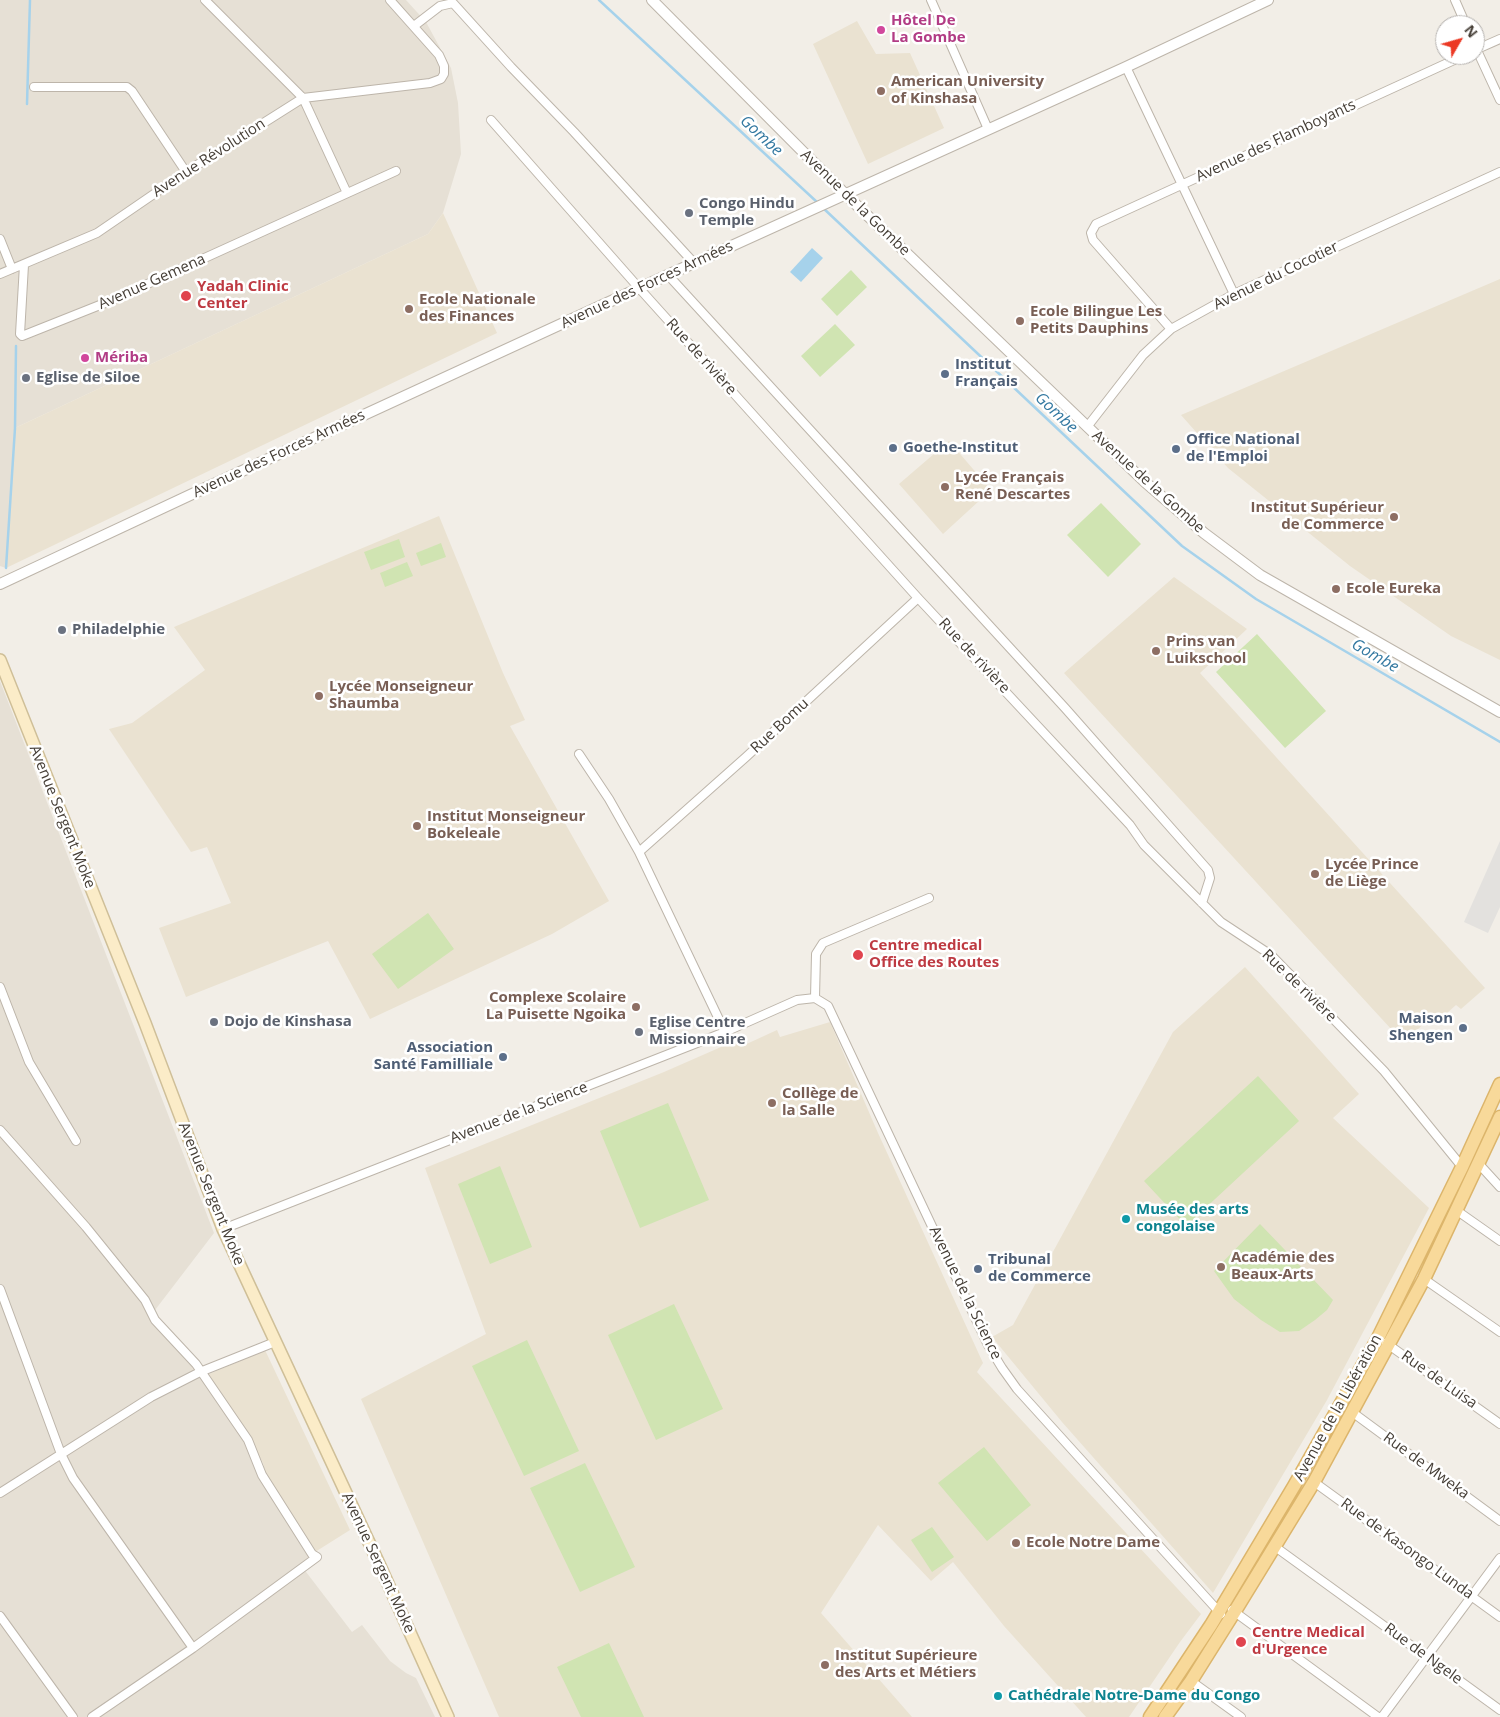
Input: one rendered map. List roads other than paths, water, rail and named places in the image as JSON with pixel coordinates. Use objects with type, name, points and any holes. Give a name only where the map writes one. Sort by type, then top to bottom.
[{"type":"main road","name":"Avenue Sergent Moke","points":[[0,660],[145,1023],[223,1229],[448,1717]]},
{"type":"main road","name":"Avenue de la Libération","points":[[1165,1717],[1190,1681],[1294,1486],[1424,1279],[1456,1210],[1482,1123],[1500,1084]]},
{"type":"main road","name":"Avenue de la Libération","points":[[1150,1717],[1274,1546],[1314,1482],[1352,1412],[1383,1342],[1467,1172],[1478,1163],[1496,1137],[1500,1117]]},
{"type":"street","points":[[205,0],[303,98],[347,194]]},
{"type":"street","points":[[390,0],[414,26],[440,6],[453,4],[694,263]]},
{"type":"street","name":"Avenue de la Gombe","points":[[652,0],[845,194],[1145,482],[1204,533],[1260,575],[1500,712]]},
{"type":"street","points":[[931,0],[988,129]]},
{"type":"street","name":"Avenue des Forces Armées","points":[[0,584],[639,288],[814,210],[832,200],[1126,67],[1268,0]]},
{"type":"street","points":[[1455,0],[1462,15]]},
{"type":"street","name":"Avenue Révolution","points":[[0,274],[97,233],[186,172],[303,98],[430,83],[441,79],[444,74],[444,66],[439,55],[414,26]]},
{"type":"street","points":[[1485,45],[1500,39]]},
{"type":"street","name":"Avenue des Flamboyants","points":[[1171,329],[1093,240],[1091,233],[1096,224],[1443,65]]},
{"type":"street","points":[[1483,65],[1500,100]]},
{"type":"street","points":[[1126,67],[1234,294]]},
{"type":"street","points":[[34,87],[127,87],[132,91],[186,172]]},
{"type":"street","name":"Rue de rivière","points":[[491,120],[639,288],[918,598],[1130,825],[1144,845],[1220,922],[1271,955],[1278,962],[1384,1071],[1467,1172]]},
{"type":"street","name":"Avenue Gemena","points":[[24,264],[20,334],[22,336],[110,302],[396,171]]},
{"type":"street","name":"Avenue du Cocotier","points":[[1087,427],[1144,355],[1171,329],[1234,294],[1500,172]]},
{"type":"street","points":[[0,239],[12,269]]},
{"type":"street","points":[[668,275],[1058,701],[1208,870],[1210,878],[1202,903]]},
{"type":"street","name":"Rue Bomu","points":[[639,852],[746,757],[918,598]]},
{"type":"street","points":[[579,754],[609,799],[639,852],[725,1032]]},
{"type":"street","points":[[814,998],[816,954],[823,943],[929,898]]},
{"type":"street","points":[[0,987],[29,1062],[76,1141]]},
{"type":"street","name":"Avenue de la Science","points":[[223,1229],[725,1032],[798,1000],[814,998],[828,1006],[988,1345],[1017,1389],[1226,1612],[1378,1717]]},
{"type":"street","points":[[1482,1123],[1496,1137]]},
{"type":"street","points":[[0,1130],[86,1227],[145,1300],[155,1320],[192,1360],[248,1440],[262,1475],[312,1554],[317,1557],[193,1648],[92,1717]]},
{"type":"street","points":[[1478,1163],[1500,1187]]},
{"type":"street","points":[[1456,1210],[1500,1242]]},
{"type":"street","points":[[1424,1279],[1500,1332]]},
{"type":"street","points":[[0,1289],[60,1454],[80,1490],[193,1648]]},
{"type":"street","points":[[0,1493],[151,1398],[200,1372],[275,1342]]},
{"type":"street","name":"Rue de Luisa","points":[[1383,1342],[1500,1424]]},
{"type":"street","name":"Rue de Mweka","points":[[1352,1412],[1500,1521]]},
{"type":"street","name":"Rue de Kasongo Lunda","points":[[1314,1482],[1500,1617]]},
{"type":"street","name":"Rue de Ngele","points":[[1274,1546],[1500,1710]]},
{"type":"street","points":[[1382,1717],[1500,1558]]},
{"type":"street","points":[[0,1616],[72,1717]]},
{"type":"street","points":[[1190,1681],[1241,1717]]},
{"type":"water","points":[[812,248],[823,258],[801,282],[790,272]]},
{"type":"waterway","points":[[27,104],[30,0]]},
{"type":"waterway","name":"Gombe","points":[[599,0],[818,203]]},
{"type":"waterway","name":"Gombe","points":[[822,207],[1182,546],[1256,599],[1500,742]]},
{"type":"waterway","points":[[6,568],[15,428],[16,346]]},
{"type":"place","name":"Hôtel De La Gombe","points":[[881,30]]},
{"type":"place","name":"American University of Kinshasa","points":[[881,91]]},
{"type":"place","name":"Congo Hindu Temple","points":[[689,213]]},
{"type":"place","name":"Yadah Clinic Center","points":[[186,296]]},
{"type":"place","name":"Ecole Nationale des Finances","points":[[409,309]]},
{"type":"place","name":"Ecole Bilingue Les Petits Dauphins","points":[[1020,321]]},
{"type":"place","name":"Mériba","points":[[85,358]]},
{"type":"place","name":"Institut Français","points":[[945,374]]},
{"type":"place","name":"Eglise de Siloe","points":[[26,378]]},
{"type":"place","name":"Goethe-Institut","points":[[893,448]]},
{"type":"place","name":"Office National de l'Emploi","points":[[1176,449]]},
{"type":"place","name":"Lycée Français René Descartes","points":[[945,487]]},
{"type":"place","name":"Institut Supérieur de Commerce","points":[[1394,517]]},
{"type":"place","name":"Ecole Eureka","points":[[1336,589]]},
{"type":"place","name":"Philadelphie","points":[[62,630]]},
{"type":"place","name":"Prins van Luikschool","points":[[1156,651]]},
{"type":"place","name":"Lycée Monseigneur Shaumba","points":[[319,696]]},
{"type":"place","name":"Institut Monseigneur Bokeleale","points":[[417,826]]},
{"type":"place","name":"Lycée Prince de Liège","points":[[1315,874]]},
{"type":"place","name":"Centre medical Office des Routes","points":[[858,955]]},
{"type":"place","name":"Complexe Scolaire La Puisette Ngoika","points":[[636,1007]]},
{"type":"place","name":"Dojo de Kinshasa","points":[[214,1022]]},
{"type":"place","name":"Maison Shengen","points":[[1463,1028]]},
{"type":"place","name":"Eglise Centre Missionnaire","points":[[639,1032]]},
{"type":"place","name":"Association Santé Familliale","points":[[503,1057]]},
{"type":"place","name":"Collège de la Salle","points":[[772,1103]]},
{"type":"place","name":"Musée des arts congolaise","points":[[1126,1219]]},
{"type":"place","name":"Académie des Beaux-Arts","points":[[1221,1267]]},
{"type":"place","name":"Tribunal de Commerce","points":[[978,1269]]},
{"type":"place","name":"Ecole Notre Dame","points":[[1016,1543]]},
{"type":"place","name":"Centre Medical d'Urgence","points":[[1241,1642]]},
{"type":"place","name":"Institut Supérieure des Arts et Métiers","points":[[825,1665]]},
{"type":"place","name":"Cathédrale Notre-Dame du Congo","points":[[998,1696]]}]
